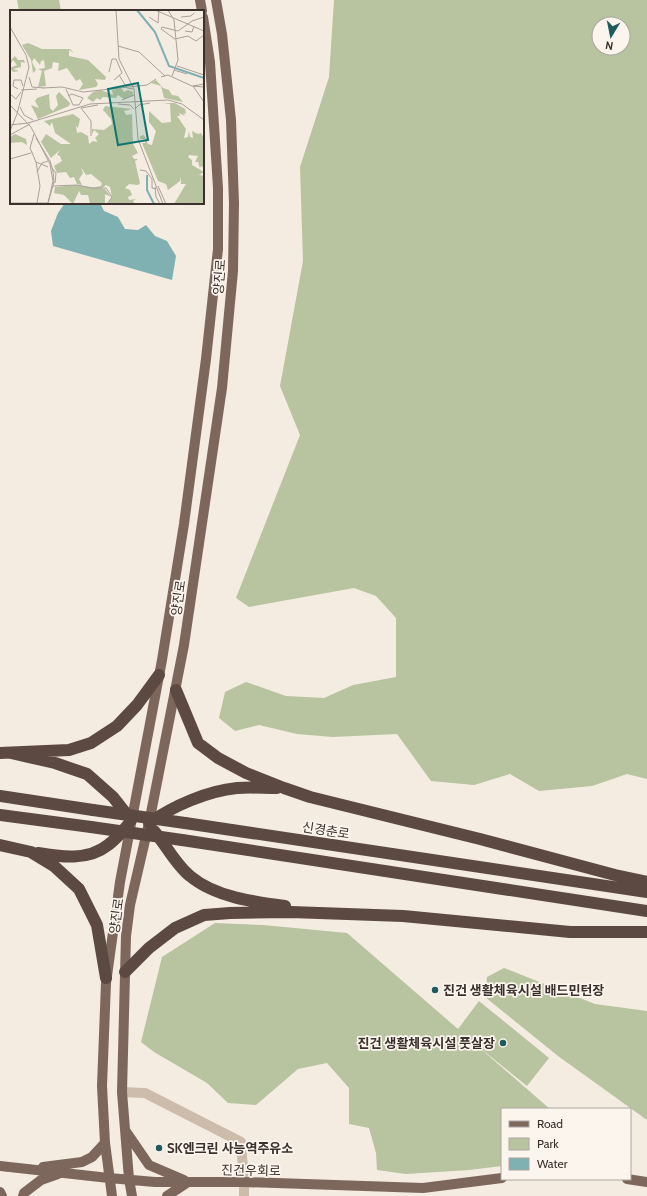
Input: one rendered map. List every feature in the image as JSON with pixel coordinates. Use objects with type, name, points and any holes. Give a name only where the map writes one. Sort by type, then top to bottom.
[{"type":"highway","points":[[6,753],[69,750],[91,743],[117,726],[137,705],[159,675]]},
{"type":"highway","points":[[176,690],[198,743],[218,758],[246,773],[310,797],[647,882]]},
{"type":"highway","points":[[6,753],[55,763],[87,774],[113,797],[132,821],[149,823],[163,813],[208,793],[237,788],[284,788]]},
{"type":"highway","name":"신경춘로","points":[[0,796],[185,822],[647,892]]},
{"type":"highway","points":[[0,815],[182,840],[647,911]]},
{"type":"highway","points":[[0,845],[64,857],[91,855],[108,846],[132,821]]},
{"type":"highway","points":[[149,823],[172,856],[190,876],[209,889],[236,898],[333,913]]},
{"type":"highway","points":[[31,852],[54,866],[78,889],[97,925],[106,978]]},
{"type":"highway","points":[[125,972],[149,948],[175,928],[204,915],[230,913],[291,912],[403,916],[570,932],[647,932]]},
{"type":"main road","points":[[200,0],[202,10]]},
{"type":"main road","name":"양진로","points":[[132,1196],[129,1180],[122,1092],[126,936],[130,905],[149,823],[184,645],[222,388],[233,271],[234,203],[231,120],[222,34],[216,0]]},
{"type":"main road","name":"양진로","points":[[112,1196],[105,1143],[102,1086],[106,978],[120,882],[159,675],[184,524],[206,359],[218,249],[218,188],[210,62],[204,23]]},
{"type":"main road","points":[[125,1130],[149,1165],[188,1182]]},
{"type":"main road","points":[[23,1169],[82,1162],[92,1157],[105,1143]]},
{"type":"main road","name":"진건우회로","points":[[0,1166],[155,1182],[244,1182],[423,1188],[501,1178]]},
{"type":"main road","points":[[23,1196],[24,1193],[41,1180],[62,1173]]},
{"type":"main road","points":[[631,1179],[647,1182]]},
{"type":"main road","points":[[167,1196],[188,1182]]},
{"type":"main road","points":[[0,1192],[2,1196]]},
{"type":"street","points":[[122,1092],[145,1093],[241,1142],[244,1196]]},
{"type":"green space","points":[[17,0],[59,0],[61,10],[19,10]]},
{"type":"green space","points":[[334,0],[647,0],[647,779],[627,774],[592,786],[539,791],[510,774],[474,785],[431,781],[397,734],[333,737],[297,734],[259,725],[235,731],[219,718],[225,692],[246,682],[286,696],[324,698],[353,685],[396,677],[396,618],[376,596],[354,588],[249,607],[236,598],[300,435],[280,386],[303,261],[300,167],[329,77]]},
{"type":"green space","points":[[215,923],[263,925],[347,933],[458,1029],[479,1001],[549,1058],[527,1086],[475,1044],[549,1108],[501,1108],[501,1166],[469,1170],[406,1174],[377,1170],[376,1153],[369,1128],[349,1124],[349,1088],[327,1063],[298,1069],[256,1105],[228,1103],[207,1083],[154,1052],[141,1042],[162,957]]},
{"type":"green space","points":[[504,968],[595,1004],[647,1011],[647,1120],[558,1056],[485,997],[487,977]]},
{"type":"water","points":[[64,204],[100,204],[104,211],[118,217],[125,229],[138,230],[146,225],[155,236],[167,241],[176,256],[172,280],[53,246],[51,231],[58,213]]},
{"type":"place","name":"진건 생활체육시설 배드민턴장","points":[[435,990]]},
{"type":"place","name":"진건 생활체육시설 풋살장","points":[[503,1043]]},
{"type":"place","name":"SK엔크린 사능역주유소","points":[[159,1148]]}]
